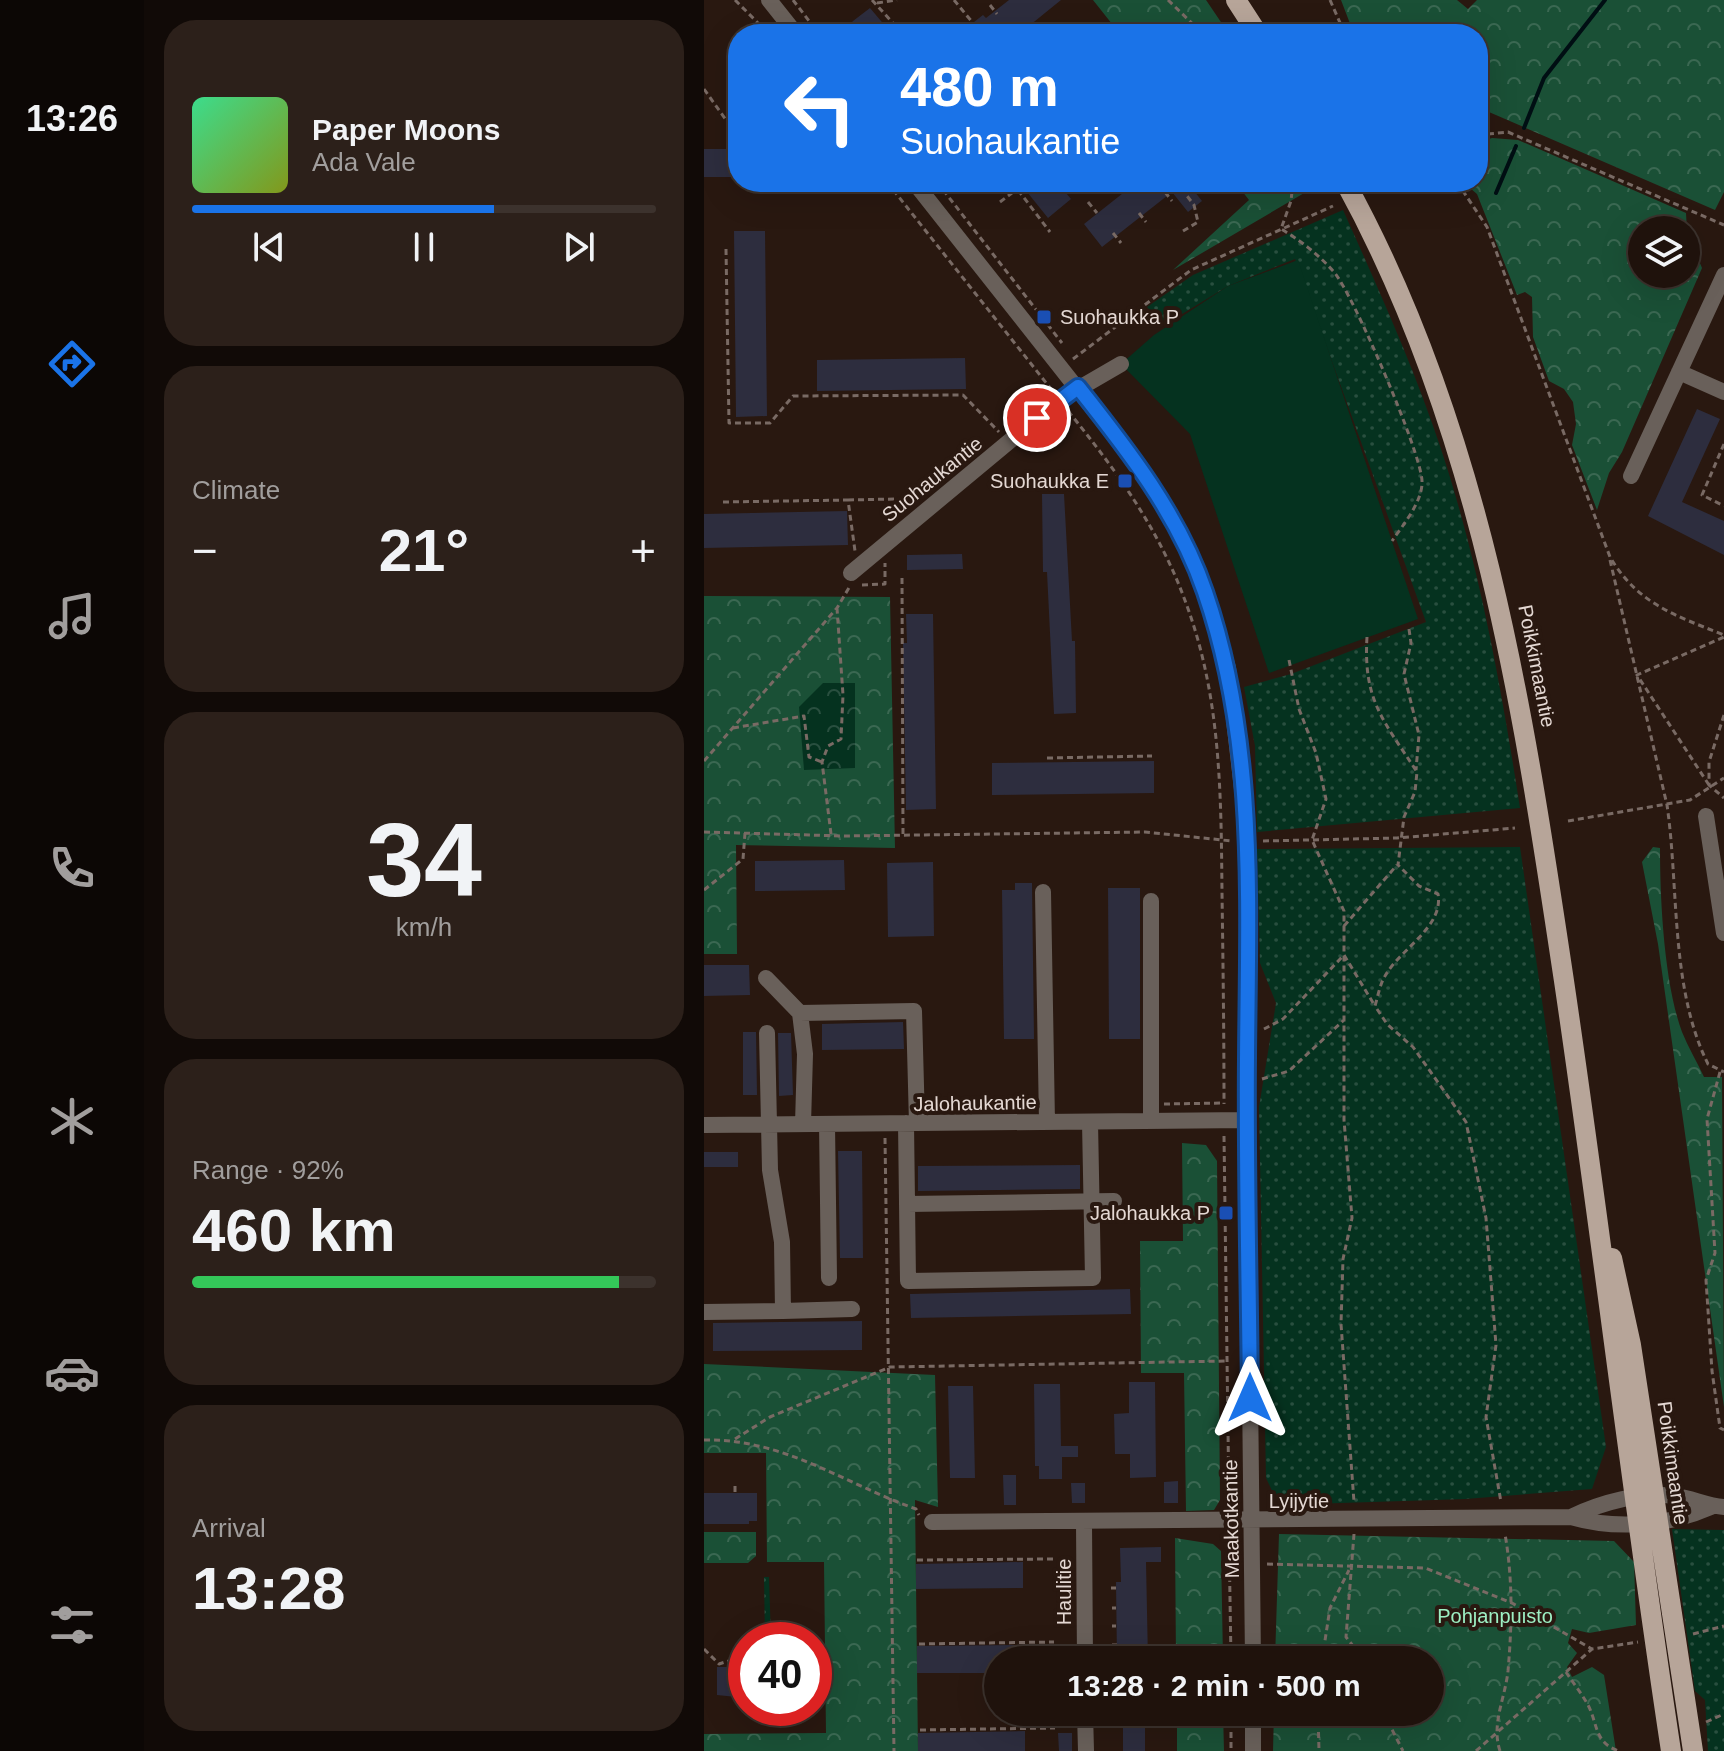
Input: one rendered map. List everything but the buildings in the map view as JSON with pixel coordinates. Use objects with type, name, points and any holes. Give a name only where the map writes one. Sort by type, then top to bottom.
[{"type":"main road","points":[[1236,0],[1252,24]]},
{"type":"main road","name":"Poikkimaantie","points":[[1350,192],[1411,319],[1457,448],[1494,577],[1539,811],[1594,1184],[1632,1498],[1671,1751]]},
{"type":"main road","name":"Poikkimaantie","points":[[1594,1184],[1631,1345],[1693,1751]]},
{"type":"street","points":[[769,0],[788,24]]},
{"type":"street","name":"Maakotkantie","points":[[922,192],[1143,472],[1179,531],[1205,589],[1228,668],[1248,841],[1247,1120],[1253,1646]]},
{"type":"street","points":[[1631,476],[1724,275]]},
{"type":"street","name":"Suohaukantie","points":[[851,573],[1059,400],[1121,364]]},
{"type":"street","points":[[1679,372],[1724,392]]},
{"type":"street","points":[[1706,816],[1724,933]]},
{"type":"street","points":[[1043,892],[1047,1122]]},
{"type":"street","points":[[1151,901],[1151,1121]]},
{"type":"street","points":[[766,978],[800,1013],[805,1054],[803,1124]]},
{"type":"street","points":[[800,1013],[914,1011],[907,1204],[908,1281],[1093,1278],[1090,1122]]},
{"type":"street","points":[[767,1033],[770,1170],[782,1242],[783,1311]]},
{"type":"street","name":"Jalohaukantie","points":[[704,1125],[1247,1120]]},
{"type":"street","points":[[827,1124],[829,1278]]},
{"type":"street","points":[[907,1204],[1114,1201]]},
{"type":"street","points":[[704,1312],[852,1309]]},
{"type":"street","name":"Lyijytie","points":[[1571,1517],[1607,1502],[1654,1496],[1692,1499],[1718,1507]]},
{"type":"street","name":"Lyijytie","points":[[932,1522],[1251,1522],[1571,1517],[1590,1522],[1636,1524],[1689,1517],[1718,1507]]},
{"type":"street","name":"Haulitie","points":[[1084,1523],[1085,1646]]},
{"type":"street","points":[[1085,1726],[1086,1751]]},
{"type":"street","points":[[1253,1726],[1253,1751]]},
{"type":"path","points":[[735,0],[759,24]]},
{"type":"path","points":[[793,0],[811,24]]},
{"type":"path","points":[[874,1],[897,0]]},
{"type":"path","points":[[954,0],[975,24]]},
{"type":"path","points":[[1168,0],[1193,24]]},
{"type":"path","points":[[1330,0],[1341,24]]},
{"type":"path","points":[[874,1],[894,24]]},
{"type":"path","points":[[990,5],[997,14]]},
{"type":"path","points":[[704,89],[728,123]]},
{"type":"path","points":[[1488,134],[1508,132],[1724,225]]},
{"type":"path","points":[[895,192],[1125,481],[1151,525],[1186,603],[1200,643],[1219,753],[1231,1646]]},
{"type":"path","points":[[945,192],[1044,317],[1071,360],[1191,270],[1333,206]]},
{"type":"path","points":[[1000,202],[1013,192]]},
{"type":"path","points":[[1019,192],[1050,232]]},
{"type":"path","points":[[1165,192],[1172,201]]},
{"type":"path","points":[[1183,231],[1198,222],[1194,205],[1184,192]]},
{"type":"path","points":[[1281,229],[1292,192]]},
{"type":"path","points":[[1464,192],[1487,227],[1610,557],[1667,805],[1672,841],[1671,880],[1691,1013],[1704,1056],[1722,1072],[1707,1119],[1715,1253],[1706,1280],[1712,1371],[1720,1428],[1724,1430]]},
{"type":"path","points":[[1088,202],[1097,213]]},
{"type":"path","points":[[1032,209],[1037,205]]},
{"type":"path","points":[[1139,213],[1146,222]]},
{"type":"path","points":[[1281,229],[1313,251],[1336,274],[1393,394],[1407,432],[1423,485],[1410,515],[1392,541]]},
{"type":"path","points":[[1113,233],[1121,243]]},
{"type":"path","points":[[726,249],[729,423],[770,423],[793,396],[963,395],[1002,435]]},
{"type":"path","points":[[1724,444],[1702,495],[1724,506]]},
{"type":"path","points":[[723,502],[895,499],[904,514]]},
{"type":"path","points":[[848,500],[855,552]]},
{"type":"path","points":[[1610,557],[1625,582],[1648,602],[1724,636]]},
{"type":"path","points":[[704,761],[837,608],[849,591],[851,573]]},
{"type":"path","points":[[902,578],[903,836]]},
{"type":"path","points":[[831,835],[822,762],[828,746],[841,739],[843,695],[837,608]]},
{"type":"path","points":[[1344,926],[1398,865],[1404,817],[1415,792],[1419,735],[1404,674],[1411,643],[1409,629]]},
{"type":"path","points":[[1637,675],[1724,636]]},
{"type":"path","points":[[1367,637],[1369,683],[1376,711],[1416,770]]},
{"type":"path","points":[[1289,660],[1299,709],[1316,753],[1326,799],[1312,840],[1344,911],[1344,1120],[1352,1218],[1343,1259],[1341,1324],[1355,1521],[1346,1637],[1353,1646]]},
{"type":"path","points":[[1637,675],[1709,785],[1724,798]]},
{"type":"path","points":[[1709,785],[1709,762],[1724,715]]},
{"type":"path","points":[[733,728],[804,716],[809,757],[822,762]]},
{"type":"path","points":[[1047,758],[1152,756]]},
{"type":"path","points":[[1568,821],[1690,800],[1724,778]]},
{"type":"path","points":[[704,832],[903,836],[1145,832],[1248,841],[1403,837],[1515,828]]},
{"type":"path","points":[[704,890],[743,859],[745,833]]},
{"type":"path","points":[[1375,1006],[1384,976],[1432,920],[1440,905],[1438,894],[1419,886],[1398,865]]},
{"type":"path","points":[[1344,955],[1387,1024],[1413,1047],[1466,1122],[1486,1218],[1496,1345],[1486,1417],[1498,1468],[1512,1577],[1507,1674],[1495,1735],[1500,1751]]},
{"type":"path","points":[[1264,1029],[1283,1019],[1344,955]]},
{"type":"path","points":[[1258,1081],[1289,1071],[1344,1020]]},
{"type":"path","points":[[885,1135],[892,1431],[888,1499],[894,1751]]},
{"type":"path","points":[[734,1439],[770,1417],[890,1367],[1227,1361]]},
{"type":"path","points":[[735,1486],[735,1493]]},
{"type":"path","points":[[917,1560],[1053,1559]]},
{"type":"path","points":[[1230,1562],[1425,1568],[1512,1603],[1592,1649]]},
{"type":"path","points":[[1324,1646],[1330,1608],[1351,1566]]},
{"type":"path","points":[[1684,1636],[1724,1626]]},
{"type":"path","points":[[1476,1751],[1592,1649],[1646,1641]]},
{"type":"path","points":[[919,1644],[1054,1642]]},
{"type":"path","points":[[704,1649],[719,1664],[728,1661]]},
{"type":"path","points":[[1566,1672],[1590,1709],[1594,1729],[1608,1748],[1619,1751]]},
{"type":"path","points":[[1700,1724],[1724,1714]]},
{"type":"path","points":[[1231,1726],[1231,1751]]},
{"type":"path","points":[[1318,1726],[1319,1751]]},
{"type":"path","points":[[1390,1726],[1403,1751]]},
{"type":"path","points":[[920,1730],[1055,1728]]},
{"type":"green space","points":[[1093,0],[1206,0],[1222,24],[1112,24]]},
{"type":"green space","points":[[1341,0],[1457,0],[1468,9],[1477,0],[1724,0],[1724,192],[1715,210],[1488,112],[1488,24],[1350,24]]},
{"type":"green space","points":[[1488,139],[1518,140],[1686,213],[1686,216],[1628,216],[1628,288],[1693,288],[1622,452],[1609,473],[1597,510],[1572,445],[1576,424],[1573,402],[1564,389],[1549,381],[1533,337],[1532,297],[1525,292],[1517,295],[1475,192],[1488,192]]},
{"type":"green space","points":[[1243,192],[1306,192],[1173,270],[1249,200]]},
{"type":"green space","points":[[1343,210],[1407,356],[1454,490],[1488,625],[1520,808],[1257,832],[1255,746],[1244,687],[1291,674],[1426,622],[1295,259],[1228,286],[1164,325],[1147,307],[1193,275]]},
{"type":"green space","points":[[1298,260],[1418,619],[1269,673],[1190,434],[1121,364],[1154,335],[1228,286]]},
{"type":"green space","points":[[704,596],[890,597],[895,848],[736,845],[737,954],[704,954]]},
{"type":"green space","points":[[823,683],[855,683],[855,768],[804,770],[799,707]]},
{"type":"green space","points":[[1520,847],[1606,1447],[1592,1489],[1465,1499],[1279,1505],[1266,1478],[1259,1107],[1276,1003],[1260,963],[1257,849]]},
{"type":"green space","points":[[1653,847],[1660,848],[1664,941],[1676,1012],[1684,1038],[1704,1077],[1722,1077],[1724,1407],[1658,944],[1642,862]]},
{"type":"green space","points":[[1182,1143],[1206,1145],[1217,1161],[1220,1500],[1214,1510],[1186,1511],[1184,1373],[1141,1373],[1140,1241],[1183,1241]]},
{"type":"green space","points":[[704,1364],[935,1375],[938,1507],[915,1500],[918,1751],[704,1751],[704,1734],[826,1733],[826,1726],[832,1726],[832,1622],[825,1622],[824,1562],[767,1562],[766,1453],[704,1453]]},
{"type":"green space","points":[[1672,1529],[1724,1530],[1724,1751],[1708,1751],[1705,1700],[1695,1691]]},
{"type":"green space","points":[[704,1532],[756,1532],[756,1556],[748,1563],[704,1563]]},
{"type":"green space","name":"Pohjanpuisto","points":[[1279,1534],[1614,1541],[1634,1562],[1636,1625],[1589,1633],[1572,1629],[1568,1643],[1577,1653],[1567,1667],[1572,1677],[1592,1667],[1604,1675],[1616,1751],[1273,1751],[1274,1726],[1444,1726],[1444,1646],[1275,1646]]},
{"type":"green space","points":[[1175,1538],[1213,1544],[1221,1551],[1223,1646],[1176,1646]]},
{"type":"green space","points":[[764,1577],[769,1577],[770,1622],[765,1622]]},
{"type":"green space","points":[[1177,1726],[1223,1726],[1224,1751],[1177,1751]]},
{"type":"waterway","points":[[1524,128],[1544,78],[1605,0]]},
{"type":"waterway","points":[[1496,193],[1516,146]]},
{"type":"place","name":"Suohaukka P","points":[[1044,317]]},
{"type":"place","name":"Suohaukka E","points":[[1125,481]]},
{"type":"place","name":"Jalohaukka P","points":[[1226,1213]]},
{"type":"route","points":[[1037,418],[1078,387],[1099,414],[1143,472],[1179,531],[1205,589],[1228,668],[1240,746],[1248,841],[1250,1398]]}]
